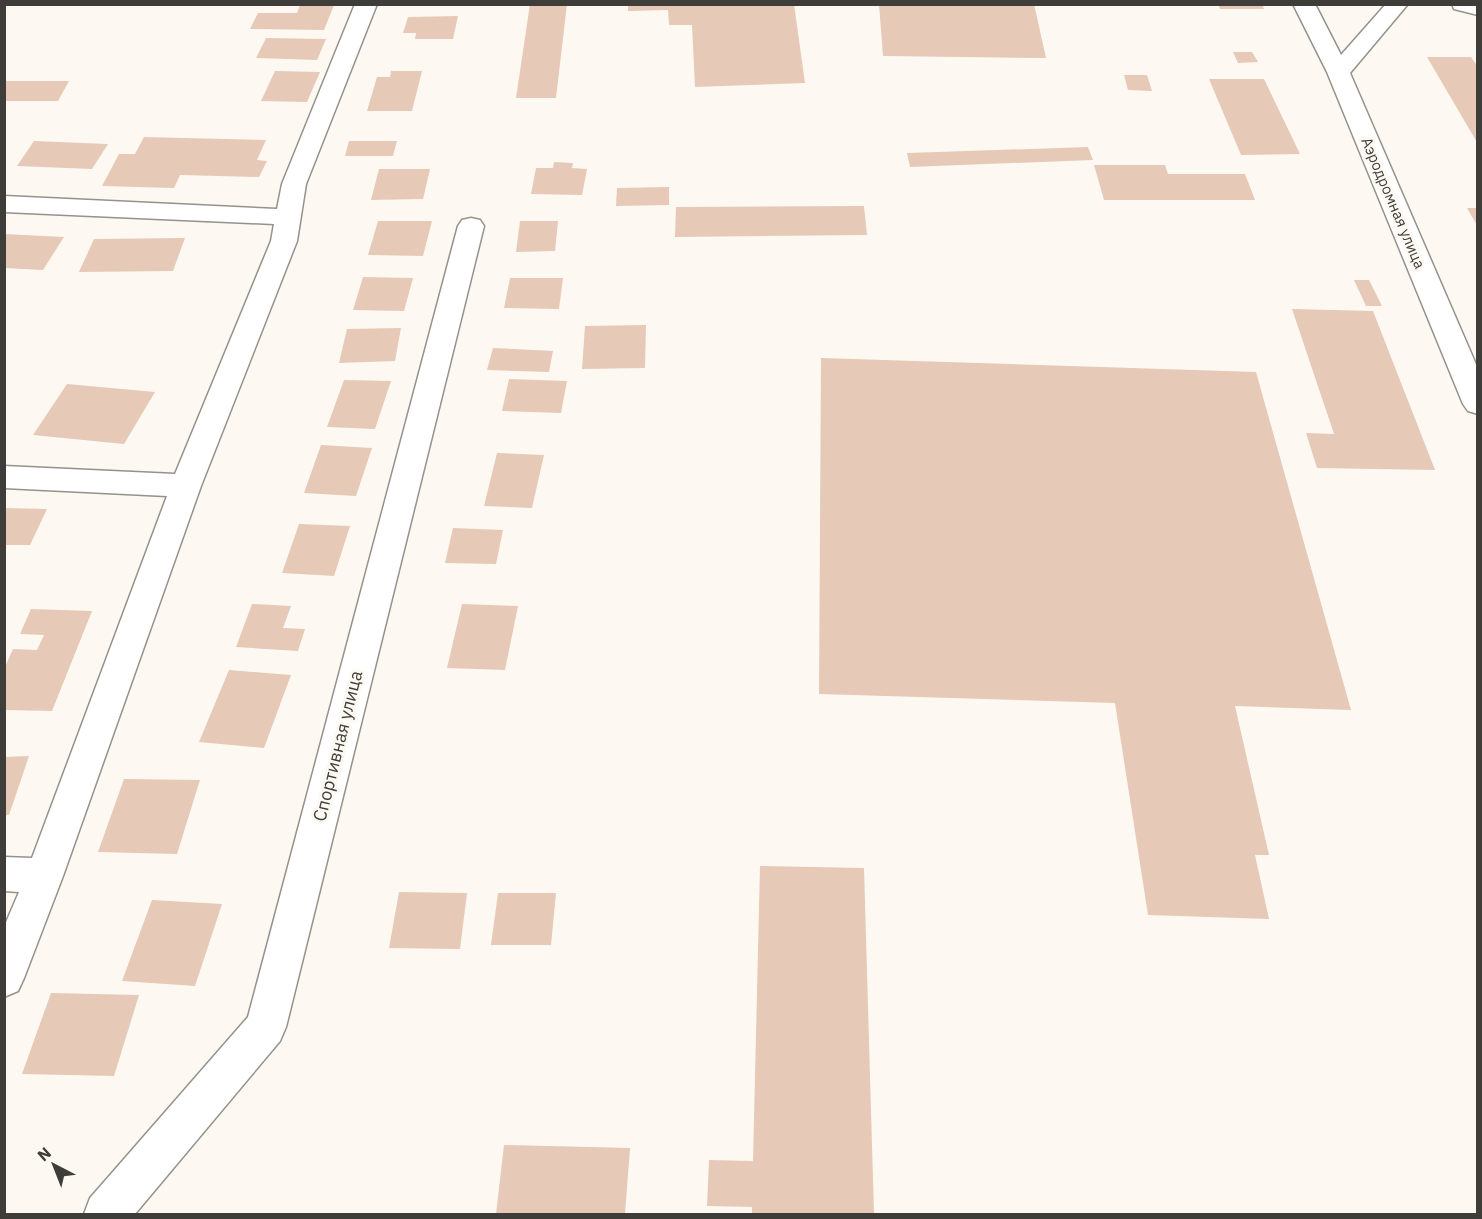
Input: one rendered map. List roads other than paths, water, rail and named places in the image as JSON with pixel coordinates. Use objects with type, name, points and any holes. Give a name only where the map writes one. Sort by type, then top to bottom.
[{"type":"street","points":[[4,978],[45,876],[186,486],[284,241],[294,184],[366,4]]},
{"type":"street","name":"Аэродромная улица","points":[[1304,4],[1338,72],[1478,404]]},
{"type":"street","points":[[1338,72],[1398,4]]},
{"type":"street","points":[[1462,4],[1478,9]]},
{"type":"street","points":[[4,204],[288,217]]},
{"type":"street","name":"Спортивная улица","points":[[106,1215],[266,1027],[471,226]]},
{"type":"street","points":[[4,477],[186,486]]},
{"type":"street","points":[[4,874],[45,876]]}]
